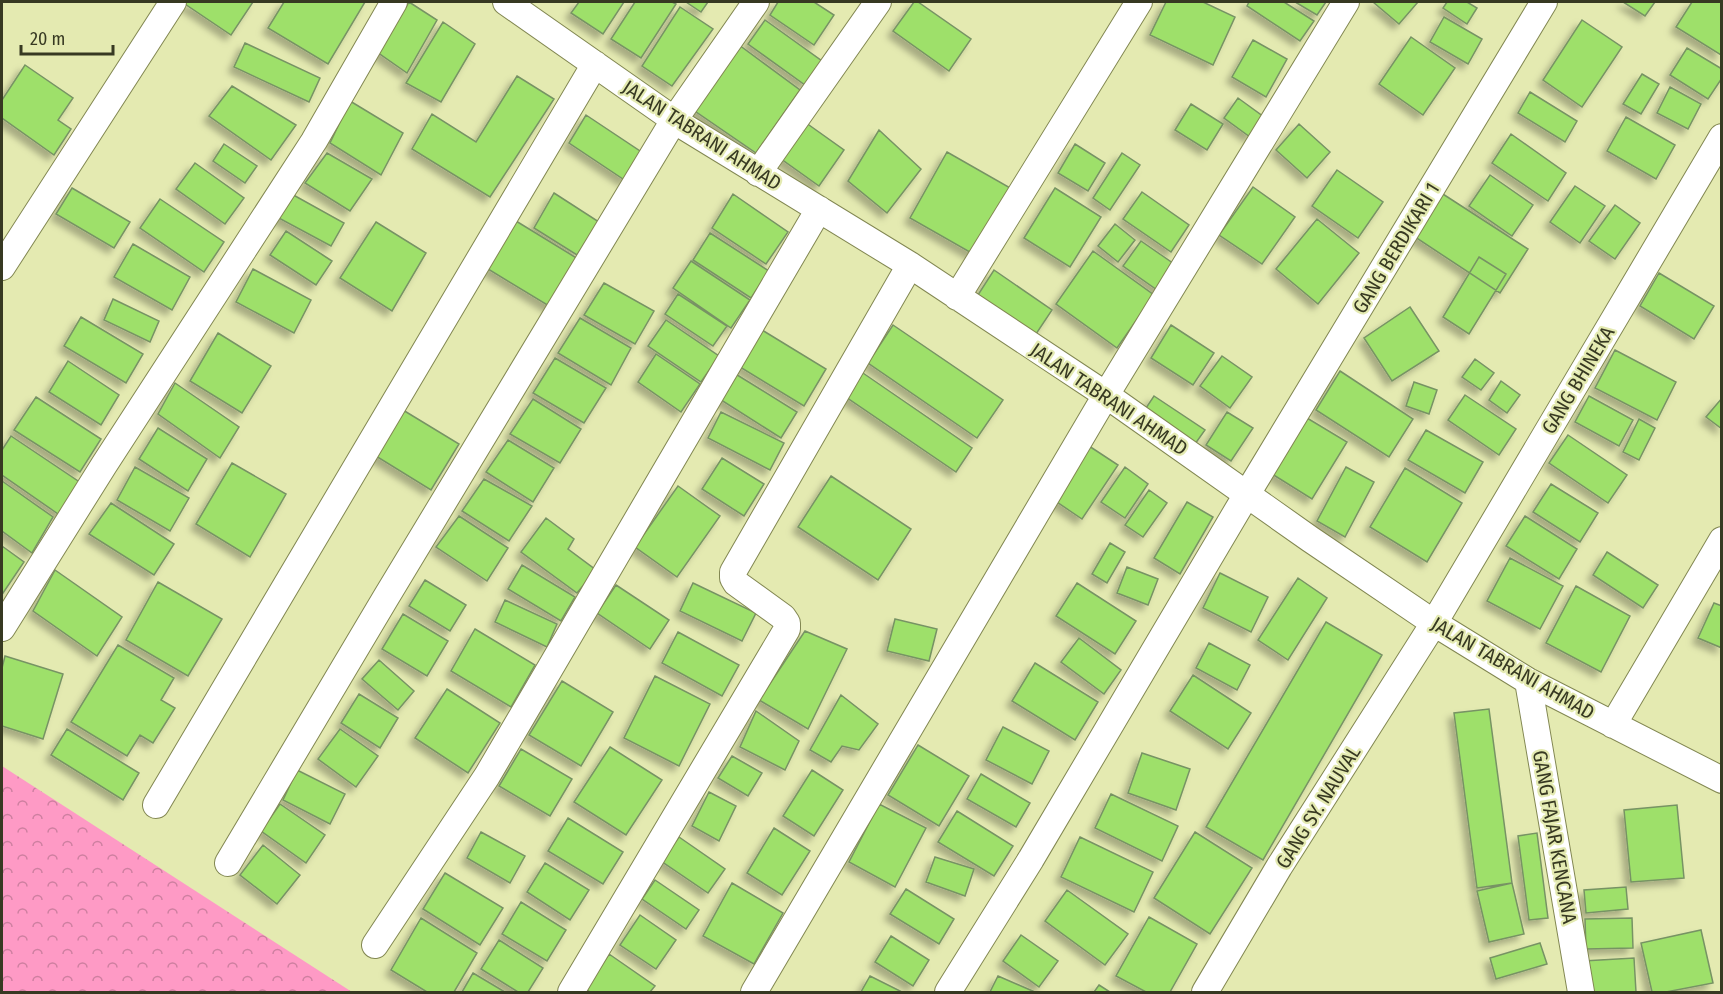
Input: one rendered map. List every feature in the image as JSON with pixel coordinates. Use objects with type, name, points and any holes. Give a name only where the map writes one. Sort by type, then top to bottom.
[{"type":"street","points":[[2,267],[173,2]]},
{"type":"street","points":[[2,628],[104,465],[314,141],[394,2]]},
{"type":"street","name":"JALAN TABRANI AHMAD","points":[[506,2],[674,120],[910,265],[1106,395],[1434,623],[1528,681],[1720,785]]},
{"type":"street","points":[[228,863],[674,120],[756,2]]},
{"type":"street","points":[[758,173],[878,2]]},
{"type":"street","points":[[957,297],[1139,2]]},
{"type":"street","points":[[754,993],[1106,395],[1346,2]]},
{"type":"street","name":"GANG BERDIKARI 1","points":[[948,993],[1031,859],[1247,494],[1544,2]]},
{"type":"street","points":[[156,805],[595,64]]},
{"type":"street","name":"GANG BHINEKA","points":[[1434,623],[1722,137]]},
{"type":"street","points":[[375,945],[487,776],[819,210]]},
{"type":"street","points":[[571,993],[787,629],[783,617],[736,583],[733,572],[910,265]]},
{"type":"street","points":[[1613,725],[1722,540]]},
{"type":"street","name":"GANG SY. NAUVAL","points":[[1205,993],[1280,867],[1434,623]]},
{"type":"street","name":"GANG FAJAR KENCANA","points":[[1528,681],[1581,993]]},
{"type":"green space","points":[[2,766],[352,992],[2,992]]},
{"type":"building","points":[[182,2],[253,2],[231,35]]},
{"type":"building","points":[[284,2],[365,2],[328,64],[268,28]]},
{"type":"building","points":[[409,2],[437,20],[407,73],[377,52]]},
{"type":"building","points":[[579,2],[624,2],[603,34],[571,13]]},
{"type":"building","points":[[635,2],[672,2],[676,4],[641,58],[611,39]]},
{"type":"building","points":[[686,2],[708,2],[701,12]]},
{"type":"building","points":[[778,2],[814,2],[834,15],[814,45],[770,15]]},
{"type":"building","points":[[914,2],[918,2],[971,39],[949,71],[893,31]]},
{"type":"building","points":[[1166,2],[1203,2],[1235,17],[1213,65],[1150,35]]},
{"type":"building","points":[[1249,2],[1284,2],[1314,21],[1300,41],[1247,6]]},
{"type":"building","points":[[1295,2],[1326,2],[1317,15]]},
{"type":"building","points":[[1373,2],[1418,2],[1399,24]]},
{"type":"building","points":[[1447,2],[1467,2],[1477,8],[1467,24],[1443,8]]},
{"type":"building","points":[[1623,2],[1655,2],[1645,16]]},
{"type":"building","points":[[1692,2],[1722,2],[1721,55],[1676,27]]},
{"type":"building","points":[[680,7],[713,29],[672,86],[642,66]]},
{"type":"building","points":[[1444,17],[1482,39],[1468,64],[1430,42]]},
{"type":"building","points":[[765,20],[822,61],[805,85],[748,44]]},
{"type":"building","points":[[1582,20],[1622,47],[1582,107],[1543,80]]},
{"type":"building","points":[[443,22],[475,44],[441,102],[406,83]]},
{"type":"building","points":[[1411,37],[1455,68],[1423,115],[1379,84]]},
{"type":"building","points":[[1253,40],[1287,59],[1266,97],[1232,77]]},
{"type":"building","points":[[735,42],[800,90],[756,153],[689,107]]},
{"type":"building","points":[[245,43],[320,78],[309,102],[234,67]]},
{"type":"building","points":[[1687,48],[1722,69],[1722,78],[1708,99],[1670,75]]},
{"type":"building","points":[[25,65],[73,98],[58,120],[71,129],[54,155],[2,118],[2,100]]},
{"type":"building","points":[[1642,74],[1659,84],[1641,114],[1623,104]]},
{"type":"building","points":[[517,76],[554,99],[490,197],[412,149],[432,114],[476,142]]},
{"type":"building","points":[[232,86],[296,125],[271,160],[209,116]]},
{"type":"building","points":[[1670,87],[1701,104],[1688,129],[1657,113]]},
{"type":"building","points":[[1530,92],[1577,121],[1565,142],[1518,113]]},
{"type":"building","points":[[1238,98],[1264,117],[1250,137],[1224,118]]},
{"type":"building","points":[[350,101],[403,133],[381,175],[330,143]]},
{"type":"building","points":[[1191,104],[1223,124],[1207,150],[1175,130]]},
{"type":"building","points":[[586,115],[643,153],[626,181],[569,143]]},
{"type":"building","points":[[1626,117],[1675,145],[1656,179],[1607,151]]},
{"type":"building","points":[[802,120],[844,150],[819,186],[777,156]]},
{"type":"building","points":[[1299,124],[1330,152],[1307,178],[1276,150]]},
{"type":"building","points":[[879,130],[921,169],[887,213],[848,181]]},
{"type":"building","points":[[1511,134],[1566,173],[1548,201],[1492,163]]},
{"type":"building","points":[[224,144],[257,166],[245,183],[213,161]]},
{"type":"building","points":[[1075,144],[1105,163],[1088,191],[1058,173]]},
{"type":"building","points":[[947,152],[1012,189],[975,255],[910,218]]},
{"type":"building","points":[[327,153],[372,179],[350,211],[305,183]]},
{"type":"building","points":[[1122,153],[1140,165],[1110,210],[1093,198]]},
{"type":"building","points":[[195,163],[244,198],[225,224],[176,189]]},
{"type":"building","points":[[1337,170],[1383,202],[1358,238],[1312,206]]},
{"type":"building","points":[[1490,175],[1533,205],[1512,236],[1469,206]]},
{"type":"building","points":[[1575,186],[1605,206],[1580,243],[1550,222]]},
{"type":"building","points":[[1253,187],[1295,217],[1262,264],[1219,235]]},
{"type":"building","points":[[1432,187],[1528,249],[1500,293],[1415,237]]},
{"type":"building","points":[[72,188],[130,222],[114,248],[56,214]]},
{"type":"building","points":[[1055,188],[1101,217],[1070,267],[1024,238]]},
{"type":"building","points":[[288,192],[344,223],[331,246],[275,216]]},
{"type":"building","points":[[1142,192],[1189,225],[1171,252],[1123,219]]},
{"type":"building","points":[[554,193],[599,222],[577,255],[534,228]]},
{"type":"building","points":[[733,194],[788,232],[766,264],[712,228]]},
{"type":"building","points":[[160,199],[224,242],[204,272],[140,228]]},
{"type":"building","points":[[1615,205],[1640,223],[1615,259],[1589,241]]},
{"type":"building","points":[[1317,219],[1359,253],[1318,304],[1276,269]]},
{"type":"building","points":[[516,221],[583,262],[554,309],[488,269]]},
{"type":"building","points":[[376,222],[426,253],[392,311],[340,278]]},
{"type":"building","points":[[1115,224],[1135,240],[1118,262],[1098,246]]},
{"type":"building","points":[[286,231],[332,261],[316,285],[270,255]]},
{"type":"building","points":[[710,233],[769,271],[751,298],[693,260]]},
{"type":"building","points":[[1141,241],[1177,266],[1160,292],[1123,266]]},
{"type":"building","points":[[133,244],[190,277],[172,310],[114,277]]},
{"type":"building","points":[[1093,251],[1154,295],[1117,348],[1056,304]]},
{"type":"building","points":[[1479,257],[1506,274],[1469,334],[1443,317]]},
{"type":"building","points":[[691,261],[750,300],[731,328],[673,288]]},
{"type":"building","points":[[253,269],[311,300],[294,333],[236,302]]},
{"type":"building","points":[[994,270],[1052,310],[1034,337],[976,298]]},
{"type":"building","points":[[1659,273],[1714,306],[1694,339],[1640,306]]},
{"type":"building","points":[[604,283],[654,311],[635,344],[584,315]]},
{"type":"building","points":[[678,294],[727,326],[713,346],[665,314]]},
{"type":"building","points":[[113,299],[159,321],[150,342],[104,320]]},
{"type":"building","points":[[1410,307],[1439,351],[1392,381],[1364,338]]},
{"type":"building","points":[[81,317],[143,354],[126,383],[64,346]]},
{"type":"building","points":[[580,318],[631,348],[611,385],[558,353]]},
{"type":"building","points":[[666,320],[719,356],[701,382],[648,346]]},
{"type":"building","points":[[893,325],[1003,400],[977,438],[868,363]]},
{"type":"building","points":[[1171,325],[1214,353],[1193,385],[1151,358]]},
{"type":"building","points":[[762,330],[826,369],[804,406],[740,367]]},
{"type":"building","points":[[218,333],[271,366],[242,413],[190,381]]},
{"type":"building","points":[[1615,350],[1676,382],[1657,420],[1595,388]]},
{"type":"building","points":[[656,354],[700,384],[681,412],[638,382]]},
{"type":"building","points":[[1222,356],[1252,377],[1230,408],[1200,386]]},
{"type":"building","points":[[555,358],[606,388],[584,423],[533,393]]},
{"type":"building","points":[[1475,359],[1494,373],[1481,390],[1462,377]]},
{"type":"building","points":[[68,361],[119,395],[101,425],[49,392]]},
{"type":"building","points":[[860,371],[972,448],[956,472],[843,395]]},
{"type":"building","points":[[1340,371],[1413,419],[1389,457],[1316,410]]},
{"type":"building","points":[[734,373],[797,412],[781,438],[718,398]]},
{"type":"building","points":[[1501,381],[1520,395],[1507,413],[1489,400]]},
{"type":"building","points":[[1414,382],[1437,390],[1429,414],[1406,406]]},
{"type":"building","points":[[175,383],[239,427],[220,458],[158,414]]},
{"type":"building","points":[[1465,395],[1516,429],[1499,455],[1448,420]]},
{"type":"building","points":[[1154,396],[1205,430],[1195,444],[1144,411]]},
{"type":"building","points":[[1589,396],[1633,420],[1619,446],[1575,422]]},
{"type":"building","points":[[36,397],[101,439],[80,472],[14,430]]},
{"type":"building","points":[[1722,398],[1722,429],[1706,417]]},
{"type":"building","points":[[533,399],[581,429],[560,463],[510,434]]},
{"type":"building","points":[[398,407],[459,444],[431,490],[371,453]]},
{"type":"building","points":[[721,412],[784,443],[770,470],[708,438]]},
{"type":"building","points":[[1227,412],[1253,428],[1231,461],[1206,445]]},
{"type":"building","points":[[1307,418],[1347,442],[1312,499],[1272,474]]},
{"type":"building","points":[[1639,419],[1655,428],[1639,460],[1623,452]]},
{"type":"building","points":[[158,428],[207,459],[188,491],[139,459]]},
{"type":"building","points":[[1426,430],[1483,462],[1465,493],[1408,460]]},
{"type":"building","points":[[1568,435],[1627,475],[1608,503],[1549,463]]},
{"type":"building","points":[[11,436],[81,483],[61,516],[2,475],[2,450]]},
{"type":"building","points":[[508,440],[554,468],[533,502],[486,472]]},
{"type":"building","points":[[1089,446],[1118,465],[1082,519],[1054,500]]},
{"type":"building","points":[[722,458],[764,484],[744,516],[702,489]]},
{"type":"building","points":[[232,463],[286,494],[250,557],[196,524]]},
{"type":"building","points":[[135,467],[189,498],[170,531],[117,500]]},
{"type":"building","points":[[1125,467],[1148,484],[1125,518],[1101,502]]},
{"type":"building","points":[[1346,467],[1374,482],[1345,537],[1317,521]]},
{"type":"building","points":[[1405,468],[1462,503],[1427,562],[1370,527]]},
{"type":"building","points":[[831,476],[911,529],[878,580],[798,527]]},
{"type":"building","points":[[484,479],[532,506],[509,541],[462,511]]},
{"type":"building","points":[[2,481],[53,517],[32,553],[2,531]]},
{"type":"building","points":[[1551,484],[1598,513],[1580,542],[1533,512]]},
{"type":"building","points":[[678,486],[720,516],[677,577],[635,547]]},
{"type":"building","points":[[1149,490],[1167,503],[1143,537],[1125,525]]},
{"type":"building","points":[[1187,502],[1213,517],[1180,574],[1154,558]]},
{"type":"building","points":[[111,503],[174,544],[154,575],[89,534]]},
{"type":"building","points":[[459,516],[508,548],[487,581],[436,547]]},
{"type":"building","points":[[1525,516],[1577,549],[1559,579],[1506,546]]},
{"type":"building","points":[[546,518],[574,539],[568,549],[596,570],[577,593],[521,552]]},
{"type":"building","points":[[1110,543],[1125,552],[1107,583],[1092,574]]},
{"type":"building","points":[[2,546],[24,562],[3,593],[2,592]]},
{"type":"building","points":[[1607,552],[1658,585],[1643,608],[1593,575]]},
{"type":"building","points":[[1510,558],[1563,586],[1540,629],[1487,601]]},
{"type":"building","points":[[522,565],[575,597],[561,621],[508,589]]},
{"type":"building","points":[[1127,567],[1158,579],[1148,605],[1117,593]]},
{"type":"building","points":[[55,570],[122,617],[97,656],[33,611]]},
{"type":"building","points":[[1220,573],[1268,597],[1251,632],[1203,608]]},
{"type":"building","points":[[1298,578],[1327,598],[1288,660],[1258,640]]},
{"type":"building","points":[[425,580],[466,605],[450,631],[409,606]]},
{"type":"building","points":[[158,582],[222,619],[188,676],[126,640]]},
{"type":"building","points":[[693,583],[756,613],[742,641],[680,611]]},
{"type":"building","points":[[1077,583],[1136,621],[1115,654],[1056,616]]},
{"type":"building","points":[[616,585],[669,620],[650,649],[597,613]]},
{"type":"building","points":[[1576,586],[1630,616],[1601,672],[1546,643]]},
{"type":"building","points":[[505,600],[557,624],[547,647],[495,622]]},
{"type":"building","points":[[1714,603],[1722,606],[1722,648],[1698,638]]},
{"type":"building","points":[[403,614],[448,641],[427,676],[382,649]]},
{"type":"building","points":[[895,619],[937,629],[929,661],[887,651]]},
{"type":"building","points":[[1326,622],[1382,655],[1263,860],[1206,827]]},
{"type":"building","points":[[475,629],[535,665],[511,707],[451,671]]},
{"type":"building","points":[[805,631],[847,649],[808,729],[759,700]]},
{"type":"building","points":[[678,632],[739,665],[722,696],[662,663]]},
{"type":"building","points":[[1079,638],[1121,670],[1104,694],[1061,662]]},
{"type":"building","points":[[1209,643],[1250,665],[1237,690],[1196,668]]},
{"type":"building","points":[[118,645],[174,678],[161,700],[175,708],[153,743],[140,735],[127,756],[71,722]]},
{"type":"building","points":[[5,656],[63,674],[43,739],[2,726],[2,668]]},
{"type":"building","points":[[379,660],[414,691],[398,710],[362,679]]},
{"type":"building","points":[[1035,663],[1098,702],[1075,740],[1012,701]]},
{"type":"building","points":[[1193,675],[1251,713],[1228,749],[1170,711]]},
{"type":"building","points":[[655,676],[710,704],[679,766],[624,738]]},
{"type":"building","points":[[562,681],[613,712],[581,766],[529,735]]},
{"type":"building","points":[[447,689],[500,723],[468,773],[415,738]]},
{"type":"building","points":[[359,694],[398,718],[380,748],[341,723]]},
{"type":"building","points":[[841,695],[878,724],[859,750],[842,746],[831,762],[810,750]]},
{"type":"building","points":[[1489,709],[1512,883],[1477,888],[1454,713]]},
{"type":"building","points":[[756,711],[799,741],[785,770],[740,747]]},
{"type":"building","points":[[1003,727],[1049,751],[1032,784],[986,760]]},
{"type":"building","points":[[67,729],[139,773],[123,800],[51,755]]},
{"type":"building","points":[[340,729],[378,756],[356,787],[318,759]]},
{"type":"building","points":[[918,745],[969,776],[939,826],[888,795]]},
{"type":"building","points":[[610,747],[662,780],[626,835],[574,802]]},
{"type":"building","points":[[521,749],[572,779],[550,816],[499,786]]},
{"type":"building","points":[[1142,753],[1190,769],[1176,810],[1128,793]]},
{"type":"building","points":[[732,756],[762,773],[748,796],[718,778]]},
{"type":"building","points":[[297,770],[345,794],[330,824],[283,800]]},
{"type":"building","points":[[812,770],[843,790],[814,836],[783,816]]},
{"type":"building","points":[[981,774],[1030,803],[1016,827],[967,799]]},
{"type":"building","points":[[709,792],[736,806],[719,841],[692,826]]},
{"type":"building","points":[[1111,794],[1178,826],[1162,861],[1095,828]]},
{"type":"building","points":[[280,804],[325,835],[306,863],[261,831]]},
{"type":"building","points":[[879,804],[926,828],[895,887],[849,862]]},
{"type":"building","points":[[1677,805],[1684,878],[1631,882],[1624,810]]},
{"type":"building","points":[[957,811],[1013,846],[994,876],[938,842]]},
{"type":"building","points":[[568,818],[623,852],[603,884],[548,851]]},
{"type":"building","points":[[774,828],[810,851],[782,895],[747,873]]},
{"type":"building","points":[[481,832],[525,856],[510,883],[467,858]]},
{"type":"building","points":[[1195,832],[1252,868],[1210,934],[1154,898]]},
{"type":"building","points":[[1537,833],[1548,918],[1529,920],[1518,836]]},
{"type":"building","points":[[679,837],[725,869],[708,893],[661,861]]},
{"type":"building","points":[[1080,837],[1153,872],[1134,912],[1061,877]]},
{"type":"building","points":[[263,845],[300,875],[277,904],[240,875]]},
{"type":"building","points":[[935,857],[974,869],[965,896],[926,882]]},
{"type":"building","points":[[545,863],[589,890],[570,920],[527,892]]},
{"type":"building","points":[[445,873],[503,908],[480,945],[423,909]]},
{"type":"building","points":[[655,880],[699,910],[686,929],[642,899]]},
{"type":"building","points":[[732,883],[783,913],[754,964],[703,936]]},
{"type":"building","points":[[1512,883],[1524,934],[1489,942],[1477,891]]},
{"type":"building","points":[[1626,887],[1628,909],[1586,913],[1584,890]]},
{"type":"building","points":[[906,889],[954,919],[939,944],[890,914]]},
{"type":"building","points":[[1067,890],[1128,934],[1105,965],[1045,921]]},
{"type":"building","points":[[521,902],[566,930],[547,961],[502,934]]},
{"type":"building","points":[[640,915],[676,940],[656,969],[620,945]]},
{"type":"building","points":[[1149,917],[1197,944],[1170,992],[1146,992],[1116,976]]},
{"type":"building","points":[[421,918],[477,953],[454,992],[427,992],[391,970]]},
{"type":"building","points":[[1632,918],[1633,948],[1586,949],[1585,919]]},
{"type":"building","points":[[1701,930],[1713,983],[1666,992],[1652,992],[1641,943]]},
{"type":"building","points":[[1021,935],[1058,961],[1039,987],[1003,961]]},
{"type":"building","points":[[891,936],[929,960],[913,986],[875,962]]},
{"type":"building","points":[[499,940],[543,968],[528,992],[518,992],[481,969]]},
{"type":"building","points":[[1540,943],[1547,964],[1496,979],[1490,958]]},
{"type":"building","points":[[609,954],[655,986],[650,992],[590,992],[586,989]]},
{"type":"building","points":[[1634,958],[1636,992],[1585,992],[1583,961]]},
{"type":"building","points":[[473,973],[505,992],[462,992]]},
{"type":"building","points":[[870,976],[902,992],[861,992]]},
{"type":"building","points":[[998,976],[1035,992],[990,992]]},
{"type":"building","points":[[1099,985],[1110,992],[1094,992]]}]
